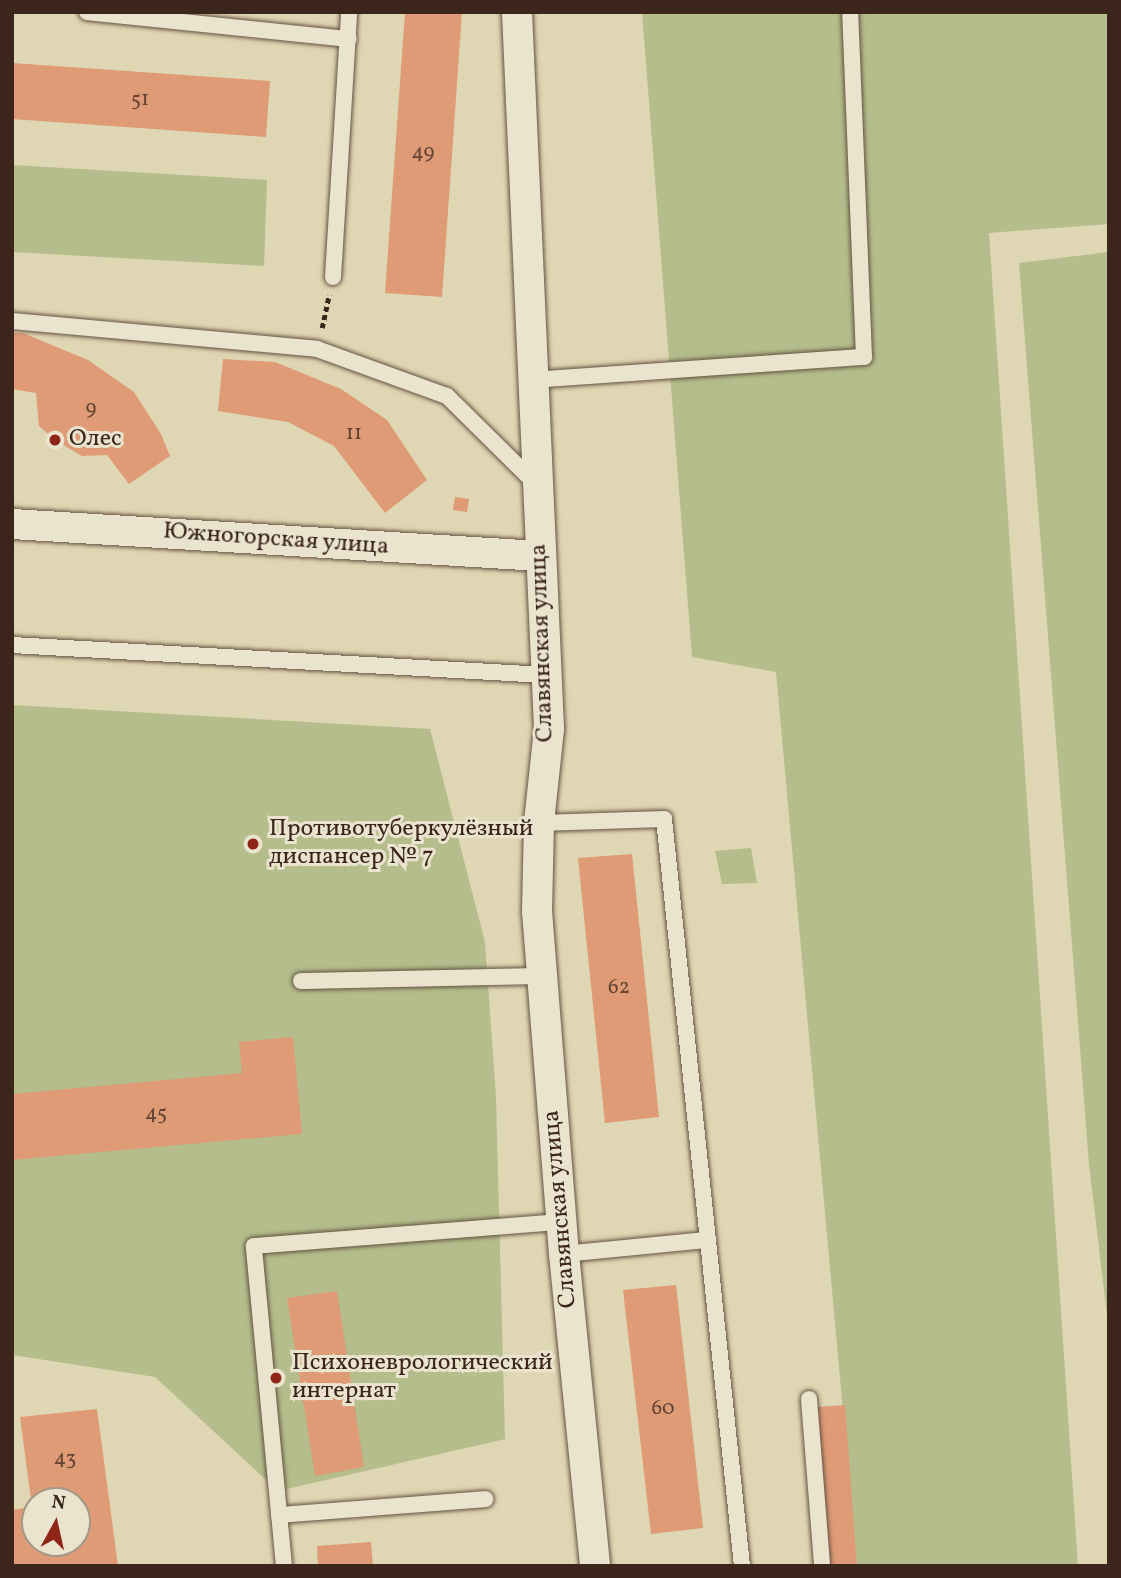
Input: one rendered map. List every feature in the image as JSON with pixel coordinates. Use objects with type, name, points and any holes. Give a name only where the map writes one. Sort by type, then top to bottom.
[{"type":"street","name":"Славянская улица","points":[[517,12],[549,729],[539,823],[537,911],[562,1222],[595,1566]]},
{"type":"street","name":"Южногорская улица","points":[[12,523],[540,556]]},
{"type":"lane","points":[[86,12],[349,39]]},
{"type":"lane","points":[[333,277],[349,12]]},
{"type":"lane","points":[[532,380],[864,357],[850,12]]},
{"type":"lane","points":[[12,321],[317,349],[447,396],[536,484]]},
{"type":"lane","points":[[12,645],[546,675]]},
{"type":"lane","points":[[539,823],[664,819],[742,1566]]},
{"type":"lane","points":[[301,981],[542,976]]},
{"type":"lane","points":[[284,1566],[254,1246],[562,1222]]},
{"type":"lane","points":[[565,1254],[708,1240]]},
{"type":"lane","points":[[809,1399],[822,1566]]},
{"type":"lane","points":[[279,1515],[485,1499]]},
{"type":"path","points":[[317,349],[333,277]]},
{"type":"green space","points":[[642,12],[1109,12],[1109,224],[989,233],[1078,1566],[857,1566],[776,672],[692,657]]},
{"type":"green space","points":[[12,165],[267,180],[264,266],[12,252]]},
{"type":"green space","points":[[1109,252],[1109,1332],[1089,1164],[1019,263]]},
{"type":"green space","name":"Противотуберкулёзный диспансер № 7","points":[[12,705],[430,729],[485,942],[496,1097],[505,1439],[278,1491],[155,1377],[12,1355]]},
{"type":"green space","points":[[751,848],[757,883],[722,884],[715,851]]},
{"type":"building","points":[[405,12],[462,12],[442,297],[385,293]]},
{"type":"building","points":[[12,63],[270,81],[266,137],[12,119]]},
{"type":"building","points":[[12,333],[23,333],[88,360],[134,392],[161,434],[170,456],[129,484],[107,455],[82,456],[55,440],[39,426],[36,393],[12,389]]},
{"type":"building","points":[[223,359],[275,362],[341,389],[387,420],[427,480],[385,513],[334,446],[288,422],[218,411]]},
{"type":"building","points":[[455,497],[469,499],[467,512],[453,510]]},
{"type":"building","points":[[632,854],[659,1117],[605,1123],[578,858]]},
{"type":"building","points":[[293,1037],[302,1134],[12,1160],[12,1094],[242,1073],[239,1042]]},
{"type":"building","points":[[676,1285],[703,1528],[651,1534],[623,1290]]},
{"type":"building","points":[[337,1291],[364,1467],[315,1476],[287,1298]]},
{"type":"building","points":[[845,1405],[857,1566],[829,1566],[817,1407]]},
{"type":"building","points":[[97,1409],[118,1566],[12,1566],[12,1510],[21,1509],[21,1557],[91,1557],[91,1487],[29,1487],[20,1417]]},
{"type":"building","points":[[371,1542],[373,1566],[318,1566],[317,1546]]},
{"type":"place","name":"Олес","points":[[55,440]]},
{"type":"place","name":"Противотуберкулёзный диспансер № 7","points":[[253,844]]},
{"type":"place","name":"Психоневрологический интернат","points":[[276,1378]]}]
